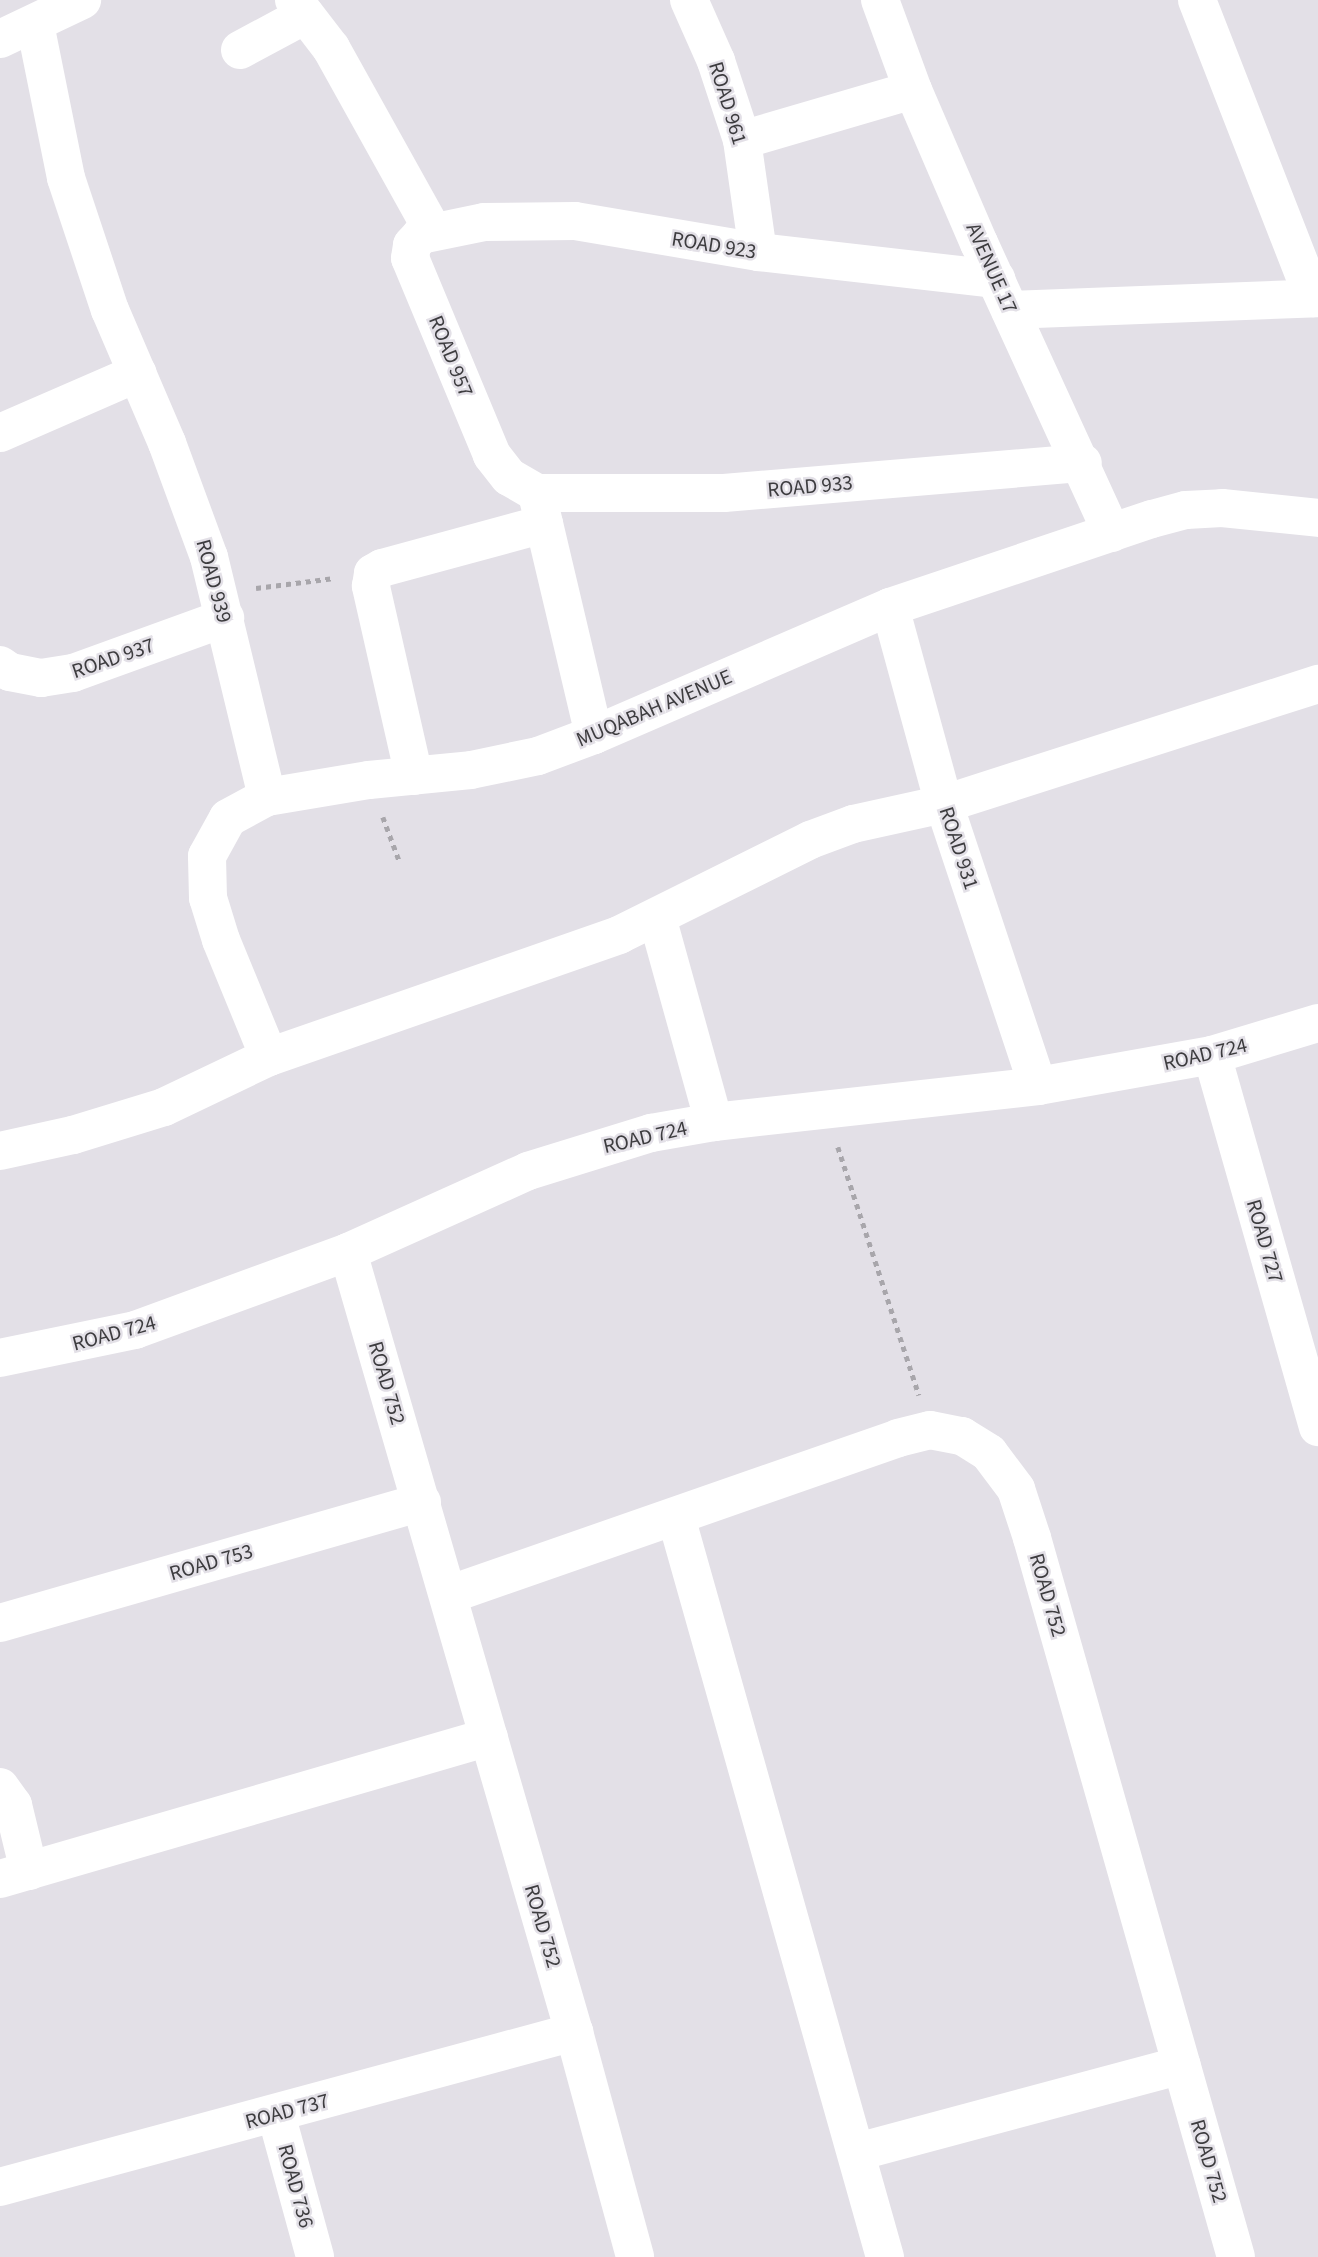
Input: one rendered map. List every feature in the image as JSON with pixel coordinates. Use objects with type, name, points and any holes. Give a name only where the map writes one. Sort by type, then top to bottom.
[{"type":"street","points":[[0,39],[82,0]]},
{"type":"street","name":"ROAD 961","points":[[689,0],[716,61],[742,141],[758,252]]},
{"type":"street","name":"AVENUE 17","points":[[880,0],[913,90],[1003,295],[1083,463],[1112,533]]},
{"type":"street","points":[[1197,0],[1316,298]]},
{"type":"street","points":[[240,50],[300,8],[331,48],[433,231]]},
{"type":"street","name":"ROAD 939","points":[[35,24],[66,178],[110,310],[193,508],[222,605],[267,797]]},
{"type":"street","points":[[742,141],[913,90]]},
{"type":"street","name":"ROAD 923","points":[[433,231],[484,222],[575,221],[1003,295],[1316,298]]},
{"type":"street","name":"ROAD 957","points":[[433,231],[421,235],[412,245],[410,258],[492,455],[509,477],[541,508]]},
{"type":"street","points":[[0,433],[138,373]]},
{"type":"street","name":"ROAD 933","points":[[373,573],[541,508],[1083,463]]},
{"type":"street","points":[[541,508],[594,736]]},
{"type":"street","name":"MUQABAH AVENUE","points":[[269,1057],[208,898],[207,856],[228,818],[267,797],[369,780],[471,770],[538,755],[594,736],[890,607],[1186,510],[1222,508],[1318,518]]},
{"type":"street","points":[[373,573],[371,586],[414,776]]},
{"type":"street","name":"ROAD 937","points":[[0,665],[10,672],[41,678],[73,673],[222,605]]},
{"type":"street","name":"ROAD 931","points":[[890,607],[944,804],[1038,1086]]},
{"type":"street","points":[[0,1151],[73,1135],[164,1107],[269,1057],[619,935],[810,840],[853,824],[944,804],[1318,684]]},
{"type":"street","points":[[657,917],[715,1122]]},
{"type":"street","name":"ROAD 724","points":[[0,1358],[135,1330],[348,1252],[528,1171],[651,1133],[715,1122],[1038,1086],[1212,1055],[1318,1023]]},
{"type":"street","name":"ROAD 727","points":[[1212,1055],[1318,1427]]},
{"type":"street","name":"ROAD 752","points":[[348,1252],[574,2032],[635,2257]]},
{"type":"street","name":"ROAD 752","points":[[448,1595],[676,1517],[864,1448],[930,1430],[962,1436],[989,1453],[1016,1489],[1236,2257]]},
{"type":"street","name":"ROAD 753","points":[[0,1623],[422,1502]]},
{"type":"street","points":[[676,1517],[886,2257]]},
{"type":"street","points":[[0,1787],[13,1805],[15,1875],[489,1737]]},
{"type":"street","name":"ROAD 737","points":[[0,2187],[574,2032]]},
{"type":"street","points":[[857,2152],[1182,2065]]},
{"type":"street","name":"ROAD 736","points":[[276,2114],[316,2257]]},
{"type":"path","points":[[222,605],[373,573]]},
{"type":"path","points":[[826,1109],[930,1430]]}]
